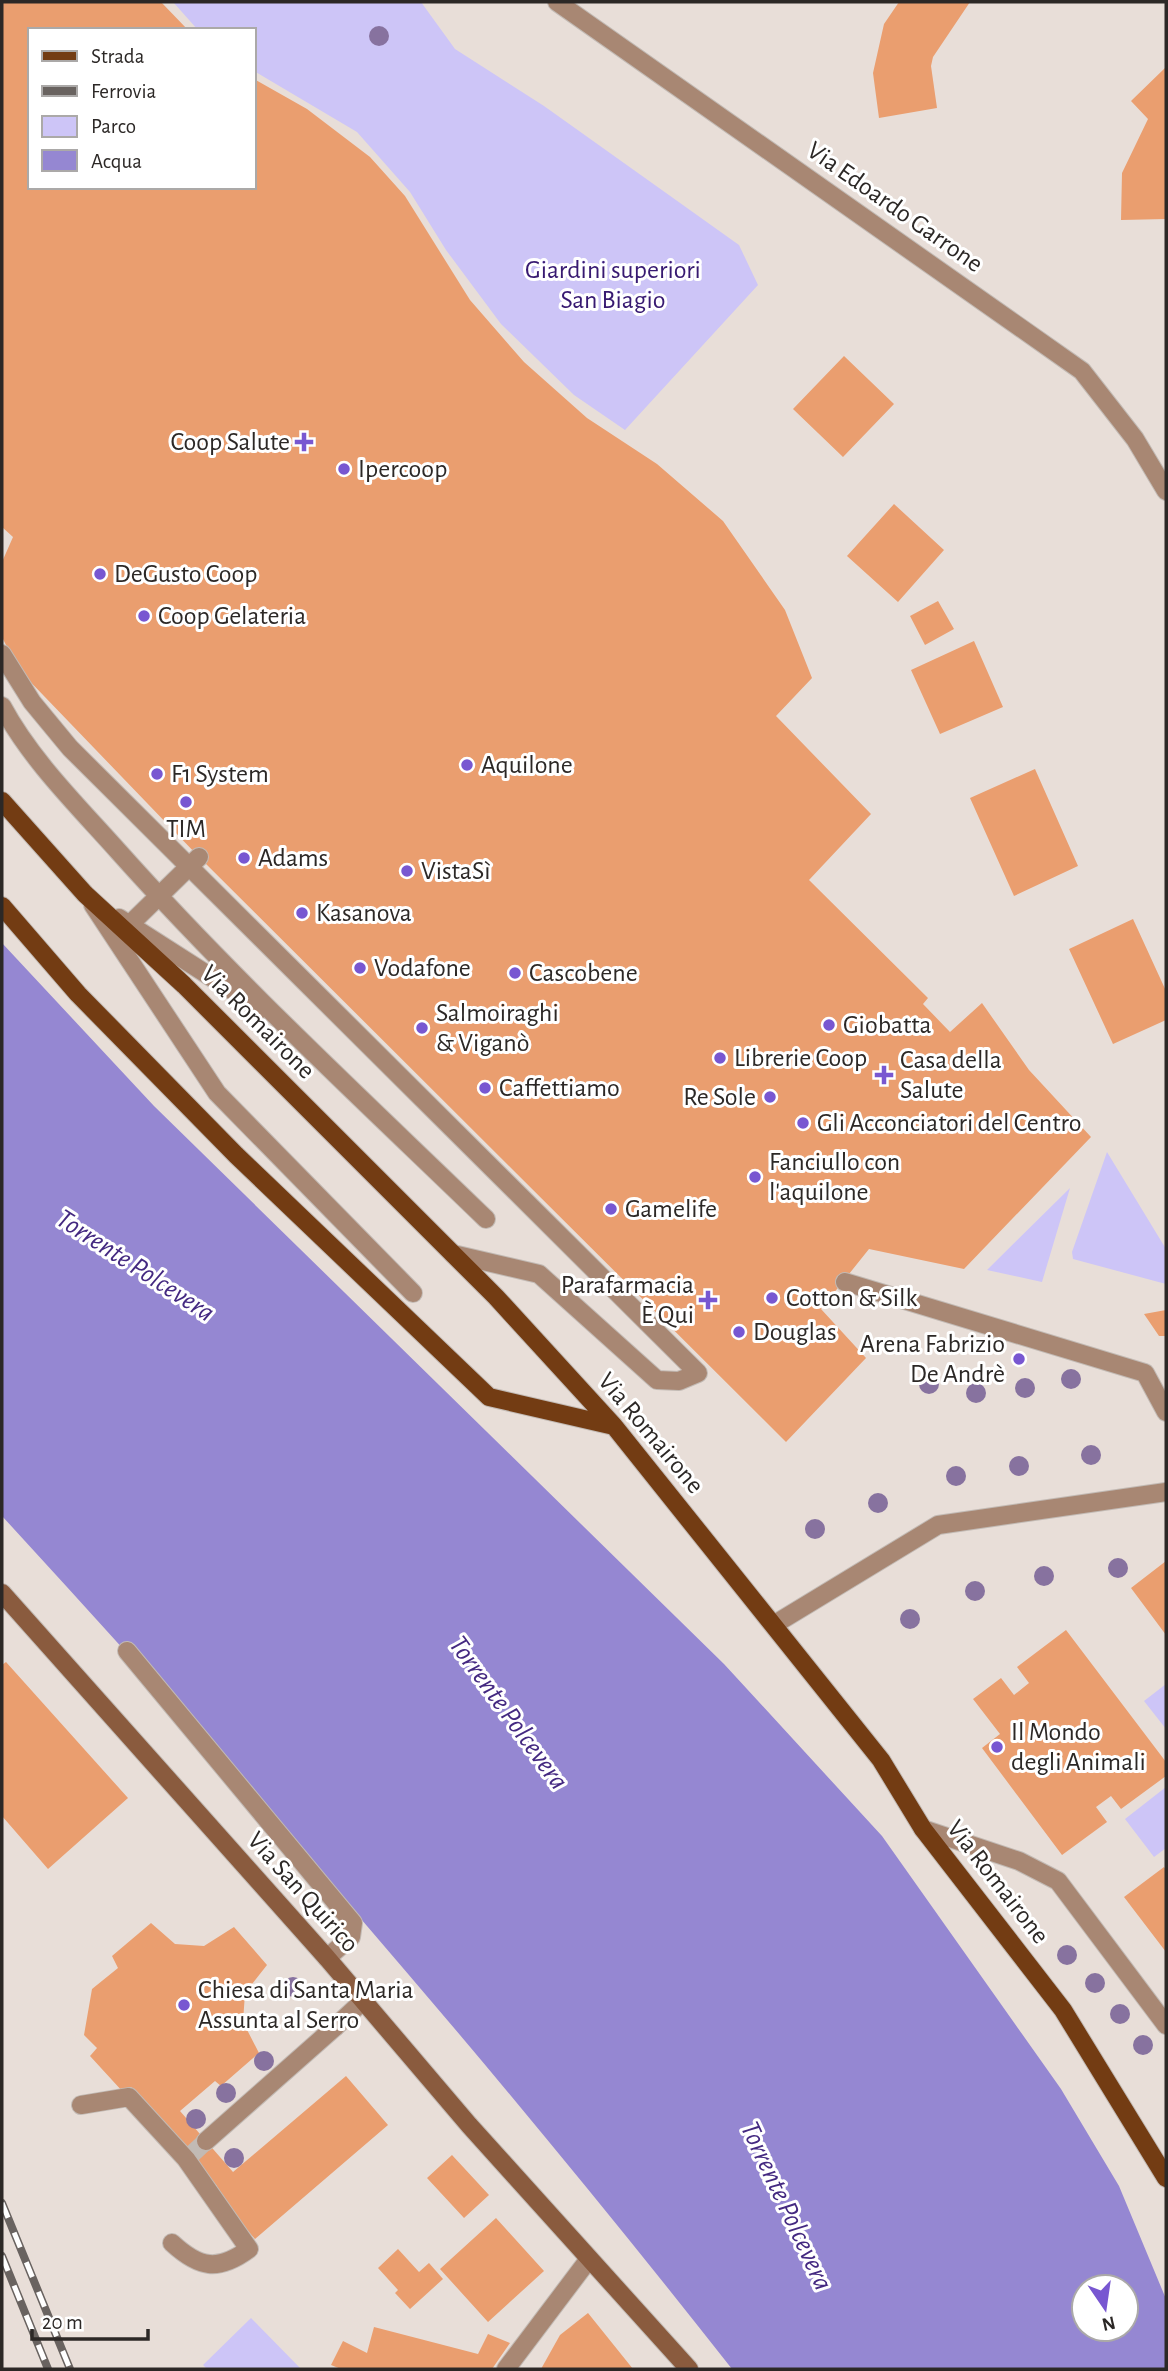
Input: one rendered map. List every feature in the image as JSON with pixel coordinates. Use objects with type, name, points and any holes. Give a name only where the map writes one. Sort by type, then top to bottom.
[{"type":"main road","name":"Via Romairone","points":[[2,801],[85,894],[126,928],[453,1254],[614,1426],[775,1623],[881,1760],[923,1829],[1063,2010],[1166,2178]]},
{"type":"main road","points":[[2,906],[78,994],[236,1155],[489,1397],[614,1426]]},
{"type":"main road","name":"Via San Quirico","points":[[2,1593],[689,2369]]},
{"type":"street","name":"Via Edoardo Garrone","points":[[557,2],[1082,371],[1135,439],[1166,491]]},
{"type":"street","points":[[2,654],[32,702],[70,748],[194,862],[698,1373],[679,1381],[657,1380],[539,1274],[453,1254]]},
{"type":"street","points":[[2,706],[14,729],[78,806],[159,896],[287,1026],[486,1219]]},
{"type":"street","points":[[194,862],[126,928],[287,1026]]},
{"type":"street","points":[[85,894],[217,1093],[413,1293]]},
{"type":"street","points":[[845,1282],[1145,1373],[1166,1412]]},
{"type":"street","points":[[775,1623],[937,1525],[1166,1492]]},
{"type":"street","points":[[127,1651],[353,1923],[351,1937],[327,1958]]},
{"type":"street","points":[[923,1829],[1019,1861],[1058,1881],[1166,2025]]},
{"type":"street","points":[[206,2141],[363,2001]]},
{"type":"street","points":[[81,2105],[130,2097],[188,2157],[249,2249],[233,2261],[206,2265],[190,2260],[172,2243]]},
{"type":"street","points":[[506,2369],[589,2259]]},
{"type":"green space","name":"Giardini superiori San Biagio","points":[[173,2],[421,2],[455,49],[544,106],[739,245],[758,285],[625,430],[574,395],[501,324],[446,250],[410,192],[357,132],[256,72],[256,28],[196,28]]},
{"type":"green space","points":[[1107,1152],[1166,1249],[1166,1284],[1073,1259],[1072,1252]]},
{"type":"green space","points":[[1070,1188],[1042,1282],[987,1270]]},
{"type":"green space","points":[[1166,1684],[1166,1729],[1144,1701]]},
{"type":"green space","points":[[1166,1787],[1166,1848],[1154,1857],[1125,1819]]},
{"type":"green space","points":[[251,2318],[301,2369],[207,2369],[203,2365]]},
{"type":"water","name":"Torrente Polcevera","points":[[2,943],[154,1106],[724,1664],[882,1836],[1061,2089],[1119,2186],[1166,2299],[1166,2369],[732,2369],[466,2042],[283,1829],[2,1516]]},
{"type":"building","name":"Aquilone","points":[[2,2],[161,2],[186,28],[28,28],[28,189],[256,189],[256,80],[307,109],[370,157],[405,196],[470,300],[524,362],[587,418],[657,464],[723,521],[785,610],[812,678],[776,716],[871,814],[809,880],[928,998],[923,1004],[950,1032],[982,1003],[1029,1070],[1091,1137],[964,1269],[869,1249],[821,1309],[866,1358],[786,1442],[199,857],[18,669],[2,637],[2,562],[13,537],[2,527]]},
{"type":"building","points":[[899,2],[970,2],[933,57],[931,66],[937,108],[879,118],[873,73],[884,24]]},
{"type":"building","points":[[1166,67],[1166,219],[1121,220],[1122,173],[1148,119],[1131,101]]},
{"type":"building","points":[[844,356],[894,404],[843,457],[793,409]]},
{"type":"building","points":[[894,504],[944,550],[898,602],[847,556]]},
{"type":"building","points":[[938,601],[954,629],[925,645],[910,616]]},
{"type":"building","points":[[974,641],[1003,707],[940,734],[911,670]]},
{"type":"building","points":[[1035,769],[1078,866],[1014,896],[970,798]]},
{"type":"building","points":[[1133,919],[1166,991],[1166,1020],[1113,1044],[1069,949]]},
{"type":"building","points":[[1166,1310],[1166,1336],[1159,1336],[1144,1314]]},
{"type":"building","points":[[1166,1561],[1166,1635],[1131,1588]]},
{"type":"building","points":[[1066,1630],[1166,1762],[1166,1776],[1121,1809],[1111,1796],[1096,1807],[1107,1822],[1062,1855],[982,1748],[1000,1734],[973,1699],[1001,1678],[1014,1695],[1029,1683],[1017,1667]]},
{"type":"building","points":[[6,1662],[128,1798],[48,1869],[2,1816],[2,1665]]},
{"type":"building","points":[[1164,1867],[1166,1870],[1166,1952],[1124,1897]]},
{"type":"building","points":[[151,1923],[175,1944],[204,1946],[234,1927],[267,1965],[245,1993],[243,2022],[259,2053],[221,2086],[215,2081],[180,2111],[233,2172],[346,2076],[388,2125],[255,2239],[212,2190],[217,2186],[131,2087],[123,2092],[90,2056],[97,2048],[84,2035],[92,1989],[118,1968],[112,1956]]},
{"type":"building","points":[[452,2155],[489,2195],[464,2218],[427,2178]]},
{"type":"building","points":[[496,2218],[544,2271],[488,2322],[440,2269]]},
{"type":"building","points":[[398,2249],[419,2272],[429,2263],[443,2279],[410,2309],[395,2293],[398,2290],[378,2268]]},
{"type":"building","points":[[588,2313],[633,2369],[541,2369],[560,2335]]},
{"type":"building","points":[[374,2327],[478,2354],[488,2334],[510,2343],[492,2369],[341,2369],[331,2365],[343,2341],[367,2353]]},
{"type":"tunnel","points":[[191,2155],[206,2141]]},
{"type":"railway","points":[[2,2203],[70,2369]]},
{"type":"railway","points":[[2,2256],[48,2369]]},
{"type":"place","name":"Coop Salute","points":[[304,442]]},
{"type":"place","name":"Ipercoop","points":[[344,469]]},
{"type":"place","name":"DeGusto Coop","points":[[100,574]]},
{"type":"place","name":"Coop Gelateria","points":[[144,616]]},
{"type":"place","name":"Aquilone","points":[[467,765]]},
{"type":"place","name":"F1 System","points":[[157,774]]},
{"type":"place","name":"TIM","points":[[186,802]]},
{"type":"place","name":"Adams","points":[[244,858]]},
{"type":"place","name":"VistaSì","points":[[407,871]]},
{"type":"place","name":"Kasanova","points":[[302,913]]},
{"type":"place","name":"Vodafone","points":[[360,968]]},
{"type":"place","name":"Cascobene","points":[[515,973]]},
{"type":"place","name":"Giobatta","points":[[829,1025]]},
{"type":"place","name":"Salmoiraghi & Viganò","points":[[422,1028]]},
{"type":"place","name":"Librerie Coop","points":[[720,1058]]},
{"type":"place","name":"Casa della Salute","points":[[884,1075]]},
{"type":"place","name":"Caffettiamo","points":[[485,1088]]},
{"type":"place","name":"Re Sole","points":[[770,1097]]},
{"type":"place","name":"Gli Acconciatori del Centro","points":[[803,1123]]},
{"type":"place","name":"Fanciullo con l'aquilone","points":[[755,1177]]},
{"type":"place","name":"Gamelife","points":[[611,1209]]},
{"type":"place","name":"Cotton & Silk","points":[[772,1298]]},
{"type":"place","name":"Parafarmacia È Qui","points":[[708,1300]]},
{"type":"place","name":"Douglas","points":[[739,1332]]},
{"type":"place","name":"Arena Fabrizio De Andrè","points":[[1019,1359]]},
{"type":"place","name":"Il Mondo degli Animali","points":[[997,1747]]},
{"type":"place","name":"Chiesa di Santa Maria Assunta al Serro","points":[[184,2005]]}]
